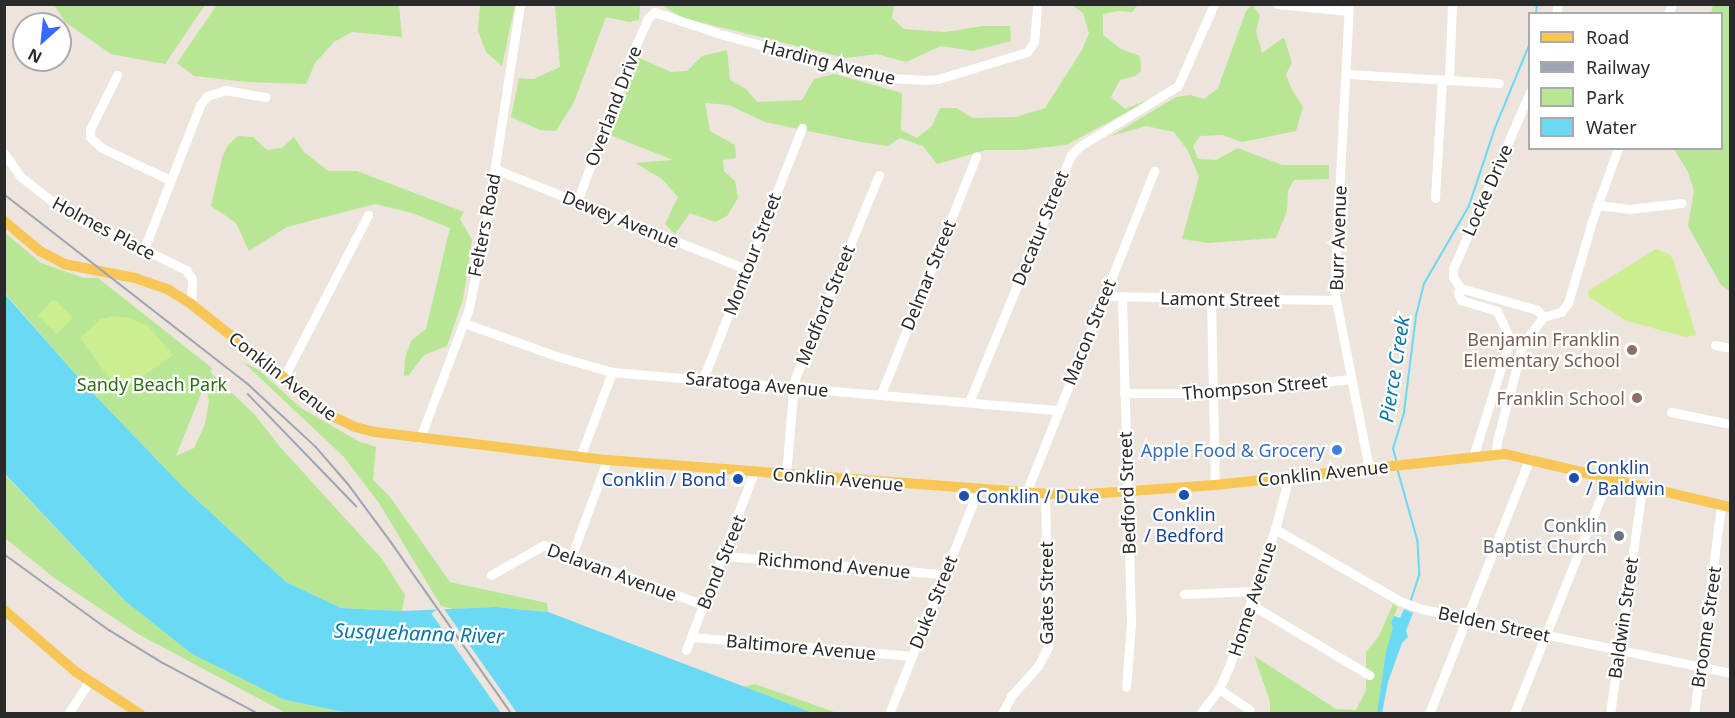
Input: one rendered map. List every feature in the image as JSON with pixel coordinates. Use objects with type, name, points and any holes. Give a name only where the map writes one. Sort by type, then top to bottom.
[{"type":"main road","name":"Conklin Avenue","points":[[4,221],[40,251],[64,264],[149,282],[191,304],[314,404],[346,424],[375,432],[607,460],[1045,494],[1127,492],[1215,485],[1496,455],[1530,458],[1642,488],[1726,506]]},
{"type":"main road","points":[[4,610],[43,646],[89,682],[140,714]]},
{"type":"street","name":"Felters Road","points":[[420,438],[464,322],[495,169],[520,4]]},
{"type":"street","name":"Harding Avenue","points":[[654,12],[720,34],[837,66],[890,78],[938,80],[1027,52],[1034,42],[1037,4]]},
{"type":"street","name":"Decatur Street","points":[[969,402],[1071,155],[1080,146],[1178,86],[1214,4]]},
{"type":"street","points":[[1277,4],[1349,8]]},
{"type":"street","points":[[1435,198],[1452,4]]},
{"type":"street","name":"Burr Avenue","points":[[1349,8],[1335,256],[1336,300],[1369,468]]},
{"type":"street","name":"Overland Drive","points":[[577,202],[629,61],[648,18],[654,12]]},
{"type":"street","points":[[1347,74],[1499,83]]},
{"type":"street","points":[[117,75],[90,129],[90,137],[102,148],[170,180]]},
{"type":"street","points":[[144,249],[196,113],[207,96],[225,90],[265,97]]},
{"type":"street","name":"Locke Drive","points":[[1460,288],[1453,277],[1453,269],[1528,97]]},
{"type":"street","name":"Montour Street","points":[[703,379],[802,129]]},
{"type":"street","points":[[1496,455],[1497,441],[1523,343],[1543,317],[1561,312],[1568,303],[1597,205],[1617,150]]},
{"type":"street","name":"Holmes Place","points":[[4,153],[32,187],[100,228],[186,270],[192,279],[191,304]]},
{"type":"street","name":"Delmar Street","points":[[880,394],[976,156]]},
{"type":"street","name":"Dewey Avenue","points":[[495,169],[746,268]]},
{"type":"street","name":"Macon Street","points":[[1026,493],[1154,171]]},
{"type":"street","name":"Medford Street","points":[[786,475],[793,387],[845,252],[879,175]]},
{"type":"street","points":[[1597,205],[1629,209],[1682,203]]},
{"type":"street","points":[[284,379],[368,215]]},
{"type":"street","points":[[1473,457],[1510,339],[1497,311],[1461,300],[1458,293],[1460,288],[1537,310],[1543,317]]},
{"type":"street","name":"Lamont Street","points":[[1104,296],[1336,300]]},
{"type":"street","name":"Bedford Street","points":[[1122,298],[1131,633],[1126,687]]},
{"type":"street","points":[[1211,299],[1215,485]]},
{"type":"street","points":[[1497,311],[1504,300]]},
{"type":"street","name":"Saratoga Avenue","points":[[464,322],[556,356],[612,372],[1058,410]]},
{"type":"street","points":[[1510,339],[1523,343]]},
{"type":"street","points":[[1715,345],[1731,348]]},
{"type":"street","points":[[580,457],[612,372]]},
{"type":"street","name":"Thompson Street","points":[[1124,393],[1214,394],[1350,379]]},
{"type":"street","points":[[1671,412],[1731,424]]},
{"type":"street","points":[[1429,714],[1530,458]]},
{"type":"street","points":[[572,555],[607,460]]},
{"type":"street","name":"Bond Street","points":[[686,650],[754,472]]},
{"type":"street","name":"Home Avenue","points":[[1200,714],[1218,689],[1229,667],[1275,529],[1289,477]]},
{"type":"street","points":[[1514,714],[1608,479]]},
{"type":"street","name":"Baldwin Street","points":[[1610,714],[1642,488]]},
{"type":"street","name":"Duke Street","points":[[889,714],[978,490]]},
{"type":"street","name":"Gates Street","points":[[1002,714],[1011,696],[1038,666],[1048,647],[1045,494]]},
{"type":"street","name":"Broome Street","points":[[1694,714],[1726,506]]},
{"type":"street","name":"Belden Street","points":[[1275,529],[1400,601],[1415,607],[1731,673]]},
{"type":"street","name":"Delavan Avenue","points":[[491,575],[544,545],[704,605]]},
{"type":"street","name":"Richmond Avenue","points":[[723,556],[944,574]]},
{"type":"street","points":[[1184,594],[1254,591]]},
{"type":"street","points":[[1250,604],[1369,675]]},
{"type":"street","name":"Baltimore Avenue","points":[[691,638],[912,656]]},
{"type":"street","points":[[68,714],[89,682]]},
{"type":"street","points":[[1218,689],[1250,710]]},
{"type":"green space","points":[[54,5],[205,5],[165,64],[111,54],[72,27],[72,12],[59,12]]},
{"type":"green space","points":[[217,5],[399,5],[402,37],[352,32],[334,42],[315,63],[306,84],[246,82],[194,76],[177,63]]},
{"type":"green space","points":[[480,5],[515,5],[502,66],[486,52],[478,31]]},
{"type":"green space","points":[[555,5],[640,5],[639,20],[629,22],[606,17],[574,102],[556,131],[540,130],[511,117],[519,78],[534,79],[560,67]]},
{"type":"green space","points":[[661,5],[894,5],[892,18],[904,29],[945,32],[983,26],[1010,26],[1011,41],[973,51],[941,46],[906,62],[877,54],[846,58],[683,18]]},
{"type":"green space","points":[[1072,5],[1138,5],[1132,12],[1118,11],[1103,14],[1103,35],[1121,49],[1140,56],[1141,71],[1135,76],[1120,80],[1111,97],[1125,109],[1153,98],[1066,145],[1022,150],[986,150],[937,164],[923,146],[900,138],[888,146],[861,142],[765,122],[729,105],[705,103],[710,131],[735,145],[736,158],[723,160],[724,171],[735,181],[738,198],[727,216],[715,222],[690,213],[675,234],[665,224],[678,197],[662,179],[635,163],[673,160],[610,135],[639,58],[671,72],[687,71],[702,56],[727,50],[730,80],[746,89],[757,102],[802,100],[814,79],[834,74],[902,93],[901,130],[917,138],[932,126],[940,108],[956,108],[973,118],[1016,117],[1045,108],[1082,50],[1089,33],[1083,13]]},
{"type":"green space","points":[[1252,5],[1260,15],[1256,31],[1262,53],[1283,38],[1285,40],[1292,63],[1286,74],[1291,88],[1303,107],[1296,131],[1242,142],[1222,135],[1200,136],[1193,146],[1198,159],[1216,160],[1238,148],[1282,165],[1329,165],[1329,179],[1294,180],[1288,191],[1287,211],[1276,238],[1208,243],[1182,239],[1199,177],[1188,151],[1174,132],[1146,126],[1111,136],[1176,97],[1190,95],[1204,99],[1218,88],[1246,11]]},
{"type":"green space","points":[[1713,5],[1730,5],[1730,292],[1721,285],[1688,226],[1694,191],[1688,172],[1675,150],[1723,150],[1723,12],[1711,12]]},
{"type":"green space","points":[[238,136],[253,137],[267,150],[282,148],[294,137],[304,152],[328,171],[357,171],[464,212],[460,219],[472,240],[463,299],[447,346],[424,355],[409,375],[404,376],[405,358],[411,341],[426,329],[450,228],[412,213],[375,204],[287,227],[249,251],[236,223],[211,206],[222,158],[228,145]]},
{"type":"green space","name":"Sandy Beach Park","points":[[4,232],[41,263],[84,278],[98,278],[212,368],[210,372],[255,415],[281,448],[382,559],[405,595],[402,611],[341,608],[286,582],[183,487],[86,386],[5,293]],"holes":[[[205,384],[209,401],[205,424],[194,448],[176,456]]]},
{"type":"green space","points":[[1656,249],[1669,254],[1673,259],[1696,335],[1686,337],[1627,321],[1589,297],[1588,291]]},
{"type":"green space","points":[[54,299],[73,318],[57,334],[38,315]]},
{"type":"green space","points":[[113,316],[129,318],[148,326],[173,355],[120,392],[80,338],[101,319]]},
{"type":"green space","points":[[243,362],[259,370],[301,408],[358,441],[376,447],[373,480],[390,497],[450,582],[547,603],[548,612],[496,607],[453,609],[441,606],[379,503],[343,456]]},
{"type":"green space","points":[[4,474],[125,601],[192,654],[285,700],[349,713],[286,713],[138,634],[53,577],[5,538]]},
{"type":"green space","points":[[1393,604],[1398,607],[1391,622],[1394,628],[1386,651],[1377,713],[1270,713],[1270,701],[1254,656],[1336,709],[1356,710],[1366,690],[1366,652],[1379,636]]},
{"type":"green space","points":[[755,684],[837,713],[813,713],[743,687]]},
{"type":"water","name":"Susquehanna River","points":[[4,293],[86,386],[183,487],[286,582],[341,608],[402,611],[496,607],[548,612],[813,713],[349,713],[285,700],[192,654],[125,601],[5,474]]},
{"type":"water","points":[[1404,609],[1413,613],[1406,631],[1408,637],[1402,643],[1388,682],[1382,713],[1377,713],[1386,651],[1393,628],[1391,622],[1394,616],[1400,618]]},
{"type":"pier","points":[[442,606],[517,713],[502,714],[431,613]]},
{"type":"waterway","name":"Pierce Creek","points":[[1536,12],[1537,4]]},
{"type":"waterway","name":"Pierce Creek","points":[[1396,460],[1393,449],[1404,412],[1416,316],[1424,284],[1469,206],[1495,128],[1528,48]]},
{"type":"waterway","name":"Pierce Creek","points":[[1398,470],[1418,541],[1420,574],[1411,602]]},
{"type":"railway","points":[[4,194],[247,383],[316,447],[349,485],[391,542],[512,714]]},
{"type":"railway","points":[[248,394],[356,506]]},
{"type":"railway","points":[[4,554],[109,630],[163,663],[259,714]]},
{"type":"place","name":"Benjamin Franklin Elementary School","points":[[1632,350]]},
{"type":"place","name":"Franklin School","points":[[1637,398]]},
{"type":"place","name":"Apple Food & Grocery","points":[[1337,450]]},
{"type":"place","name":"Conklin / Baldwin","points":[[1574,478]]},
{"type":"place","name":"Conklin / Bond","points":[[738,479]]},
{"type":"place","name":"Conklin / Bedford","points":[[1184,495]]},
{"type":"place","name":"Conklin / Duke","points":[[964,496]]},
{"type":"place","name":"Conklin Baptist Church","points":[[1619,536]]}]
